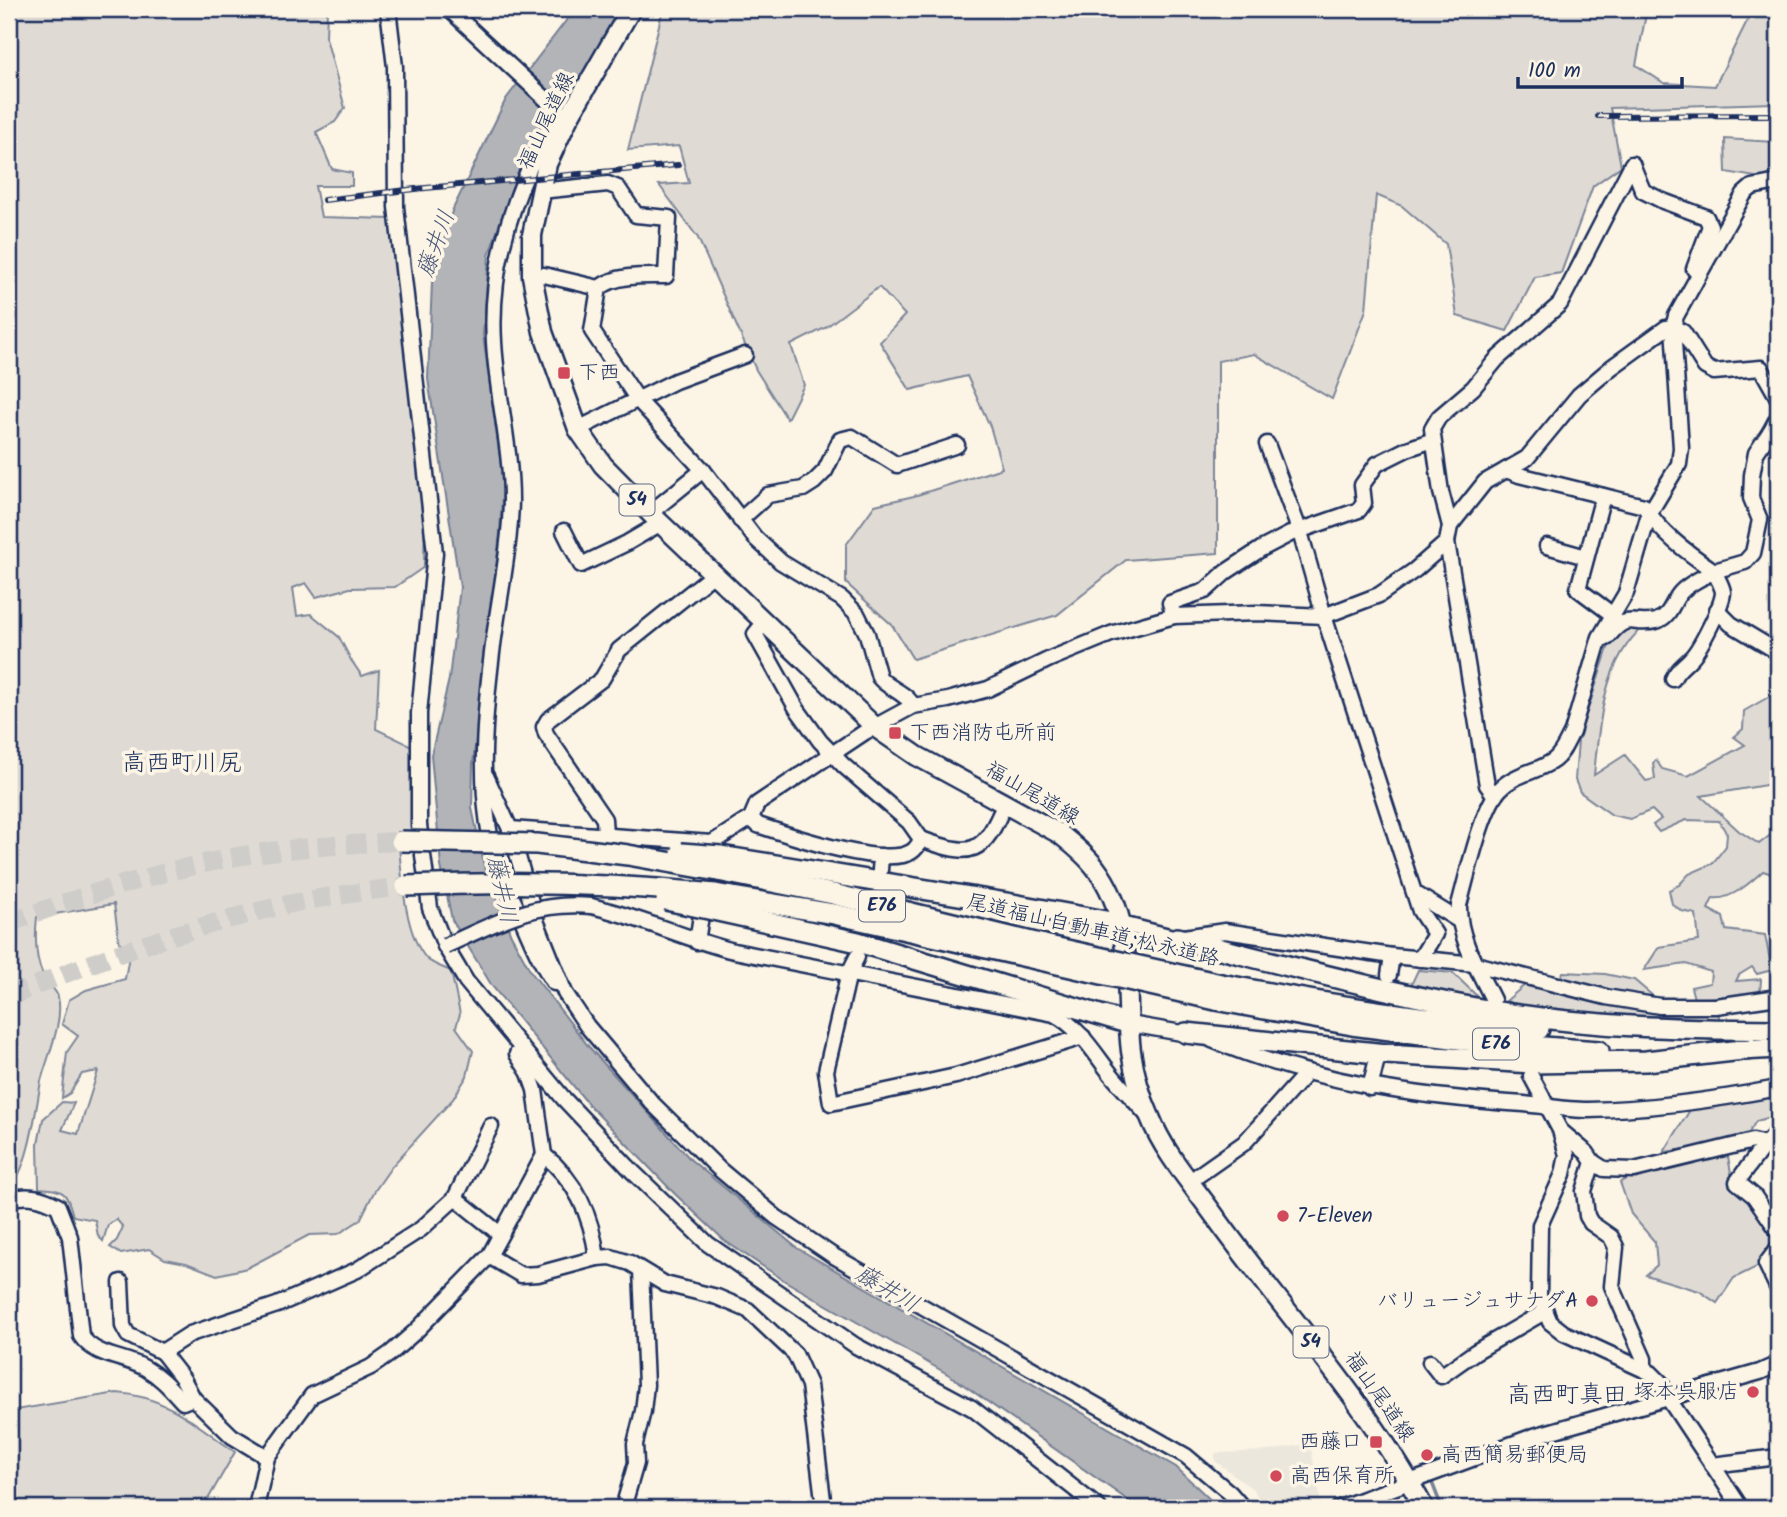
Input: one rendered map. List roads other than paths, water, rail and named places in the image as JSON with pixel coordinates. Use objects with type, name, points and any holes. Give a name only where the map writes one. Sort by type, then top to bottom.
[{"type":"highway","name":"尾道福山自動車道;松永道路","points":[[401,841],[537,844],[628,855],[717,857],[833,894],[1042,953]]},
{"type":"highway","points":[[717,857],[1122,924]]},
{"type":"highway","name":"尾道福山自動車道;松永道路","points":[[406,886],[460,883],[601,884],[714,902],[834,914],[1042,953],[1352,1025],[1490,1044],[1622,1052],[1778,1048]]},
{"type":"highway","points":[[714,902],[858,942],[1130,1024]]},
{"type":"highway","points":[[1177,938],[1408,995],[1494,1012],[1671,1030],[1778,1031]]},
{"type":"highway","name":"尾道福山自動車道;松永道路","points":[[1219,992],[1494,1026],[1622,1035],[1713,1035],[1778,1031]]},
{"type":"highway","points":[[1185,1033],[1386,1054],[1532,1063],[1646,1061],[1751,1049]]},
{"type":"main road","name":"福山尾道線","points":[[631,9],[561,114],[540,191],[532,235],[533,275],[543,332],[578,429],[603,465],[655,518],[875,727],[917,756],[1060,834],[1079,849],[1095,867],[1109,891],[1122,924],[1126,943],[1132,1051],[1139,1088],[1150,1119],[1165,1147],[1246,1260],[1347,1387],[1410,1482],[1424,1508]]},
{"type":"street","points":[[256,1508],[267,1457],[312,1395],[371,1367],[391,1353],[489,1256],[544,1156],[535,1090],[529,1073],[466,981],[445,946],[429,908],[419,825],[419,713],[435,553],[396,207],[395,67],[388,9]]},
{"type":"street","points":[[449,9],[561,114],[546,133],[506,227],[494,300],[494,343],[503,424],[509,447],[511,502],[485,731],[484,791],[488,824],[499,867],[542,965],[562,996],[565,993]]},
{"type":"street","points":[[1494,796],[1487,785],[1447,542],[1450,526],[1441,492],[1432,429],[1439,417],[1474,388],[1497,359],[1560,304],[1632,164],[1643,191],[1706,217],[1710,226],[1693,270],[1697,278]]},
{"type":"street","points":[[1493,1000],[1458,920],[1458,905],[1489,805],[1500,788],[1515,777],[1555,759],[1565,747],[1600,637],[1626,593],[1649,514],[1679,464],[1673,327],[1676,316],[1744,194],[1752,187],[1778,182]]},
{"type":"street","points":[[540,191],[608,184],[618,188],[636,215],[668,218],[666,276],[635,276],[607,281],[599,288],[592,331],[638,400],[703,470],[754,537],[781,562],[842,598],[857,614],[867,634],[879,677],[910,699],[913,706]]},
{"type":"street","points":[[533,275],[544,275],[599,288]]},
{"type":"street","points":[[1450,526],[1485,481],[1527,458],[1580,395],[1612,367],[1666,328],[1673,327],[1683,332],[1705,367],[1714,372],[1760,368],[1778,398]]},
{"type":"street","points":[[578,429],[675,381],[745,355]]},
{"type":"street","points":[[1597,648],[1601,648],[1616,627],[1629,620],[1657,621],[1668,613],[1681,592],[1714,571],[1745,562],[1753,553],[1760,520],[1751,498],[1756,453],[1774,437],[1778,417]]},
{"type":"street","points":[[740,520],[768,495],[803,489],[814,482],[825,471],[840,440],[852,437],[897,465],[957,445]]},
{"type":"street","points":[[1174,616],[1170,603],[1205,591],[1226,572],[1261,549],[1290,534],[1359,510],[1364,503],[1362,485],[1377,464],[1433,440]]},
{"type":"street","points":[[1267,444],[1300,532],[1324,616],[1420,911],[1435,934],[1420,959]]},
{"type":"street","points":[[564,531],[581,565],[627,544],[703,470]]},
{"type":"street","points":[[1506,470],[1644,506],[1655,523],[1677,546],[1714,571],[1723,589],[1707,637],[1672,679]]},
{"type":"street","points":[[1604,496],[1578,589],[1613,615]]},
{"type":"street","points":[[697,942],[717,857],[751,818],[757,804],[832,754],[913,706],[948,700],[988,688],[1111,634],[1174,616],[1257,613],[1324,616],[1379,595],[1415,570],[1447,542]]},
{"type":"street","points":[[1547,546],[1586,558]]},
{"type":"street","points":[[605,834],[604,819],[546,734],[544,727],[548,720],[602,679],[619,650],[714,574]]},
{"type":"street","points":[[1717,610],[1731,624],[1778,652]]},
{"type":"street","points":[[751,818],[758,825],[881,863],[910,853],[918,846],[920,839],[909,822],[832,754],[797,709],[755,634],[764,623]]},
{"type":"street","points":[[486,776],[510,829],[537,923],[565,993],[587,1026],[652,1103],[719,1169],[776,1217],[832,1255],[1186,1455],[1230,1493],[1243,1508]]},
{"type":"street","points":[[920,839],[950,850],[977,848],[986,840],[1005,803]]},
{"type":"street","points":[[510,829],[605,834],[717,857]]},
{"type":"street","points":[[1416,894],[1458,920]]},
{"type":"street","points":[[445,946],[522,912],[566,904],[592,906],[618,912],[697,942],[1042,1010],[1068,1021],[1150,1119]]},
{"type":"street","points":[[1122,924],[1177,938],[1225,931],[1392,956],[1475,964],[1606,997],[1660,1006],[1716,1006],[1778,997]]},
{"type":"street","points":[[1389,975],[1392,956]]},
{"type":"street","points":[[858,957],[849,973],[826,1071],[831,1103],[956,1076],[1083,1037]]},
{"type":"street","points":[[466,981],[564,1099],[633,1172],[708,1244],[856,1346],[972,1408],[1099,1508]]},
{"type":"street","points":[[1130,1024],[1185,1033],[1304,1072],[1370,1088],[1461,1101],[1584,1110],[1669,1106],[1778,1088]]},
{"type":"street","points":[[1370,1088],[1376,1063]]},
{"type":"street","points":[[1190,1181],[1244,1143],[1303,1078],[1304,1072]]},
{"type":"street","points":[[1531,1076],[1560,1130],[1567,1154],[1563,1174],[1540,1225],[1539,1296],[1550,1322],[1564,1333],[1644,1368],[1661,1383],[1668,1398],[1719,1464],[1741,1508]]},
{"type":"street","points":[[162,1352],[190,1334],[276,1306],[357,1270],[421,1229],[455,1198],[491,1126]]},
{"type":"street","points":[[1560,1130],[1604,1169],[1634,1170],[1754,1141],[1765,1144]]},
{"type":"street","points":[[1778,1132],[1765,1144],[1737,1182],[1754,1196],[1778,1231]]},
{"type":"street","points":[[1567,1154],[1574,1149],[1590,1158]]},
{"type":"street","points":[[544,1156],[558,1166],[576,1191],[589,1221],[597,1258]]},
{"type":"street","points":[[1590,1158],[1584,1191],[1587,1216],[1591,1223],[1611,1237],[1616,1247],[1612,1286],[1644,1359],[1644,1368]]},
{"type":"street","points":[[9,1199],[24,1195],[43,1198],[58,1206],[70,1237],[81,1336],[88,1346],[144,1367],[167,1383],[183,1402],[193,1398]]},
{"type":"street","points":[[455,1198],[500,1234]]},
{"type":"street","points":[[1778,1248],[1766,1264],[1778,1289]]},
{"type":"street","points":[[489,1256],[521,1275],[538,1274],[611,1256],[665,1284],[717,1297],[748,1310],[795,1354],[809,1385],[824,1508]]},
{"type":"street","points":[[624,1508],[636,1463],[635,1444],[646,1385],[641,1270]]},
{"type":"street","points":[[121,1282],[123,1326],[128,1335],[162,1352],[183,1379],[193,1398],[232,1436],[267,1457]]},
{"type":"street","points":[[1430,1362],[1441,1376],[1475,1352],[1546,1311]]},
{"type":"street","points":[[1339,1508],[1534,1436],[1760,1372],[1778,1364]]},
{"type":"street","points":[[1719,1464],[1778,1457]]},
{"type":"waterway","points":[[1431,1480],[1442,1508]]},
{"type":"tunnel","points":[[9,923],[120,885],[206,863],[276,851],[401,841]]},
{"type":"tunnel","points":[[9,997],[129,950],[221,921],[310,900],[406,886]]},
{"type":"railway","points":[[1598,116],[1772,115]]},
{"type":"railway","points":[[324,200],[678,165]]},
{"type":"place","name":"下西","points":[[564,373]]},
{"type":"place","name":"下西消防屯所前","points":[[895,733]]},
{"type":"place","name":"7-Eleven","points":[[1283,1216]]},
{"type":"place","name":"バリュージュサナダA","points":[[1592,1301]]},
{"type":"place","name":"塚本呉服店","points":[[1753,1392]]},
{"type":"place","name":"西藤口","points":[[1376,1442]]},
{"type":"place","name":"高西簡易郵便局","points":[[1427,1455]]},
{"type":"place","name":"高西保育所","points":[[1276,1476]]},
{"type":"district","name":"高西町川尻","points":[[182,763]]},
{"type":"district","name":"高西町真田","points":[[1567,1395]]},
{"type":"water label","name":"藤井川","points":[[437,244]]},
{"type":"water label","name":"藤井川","points":[[501,890]]},
{"type":"water label","name":"藤井川","points":[[887,1290]]}]
